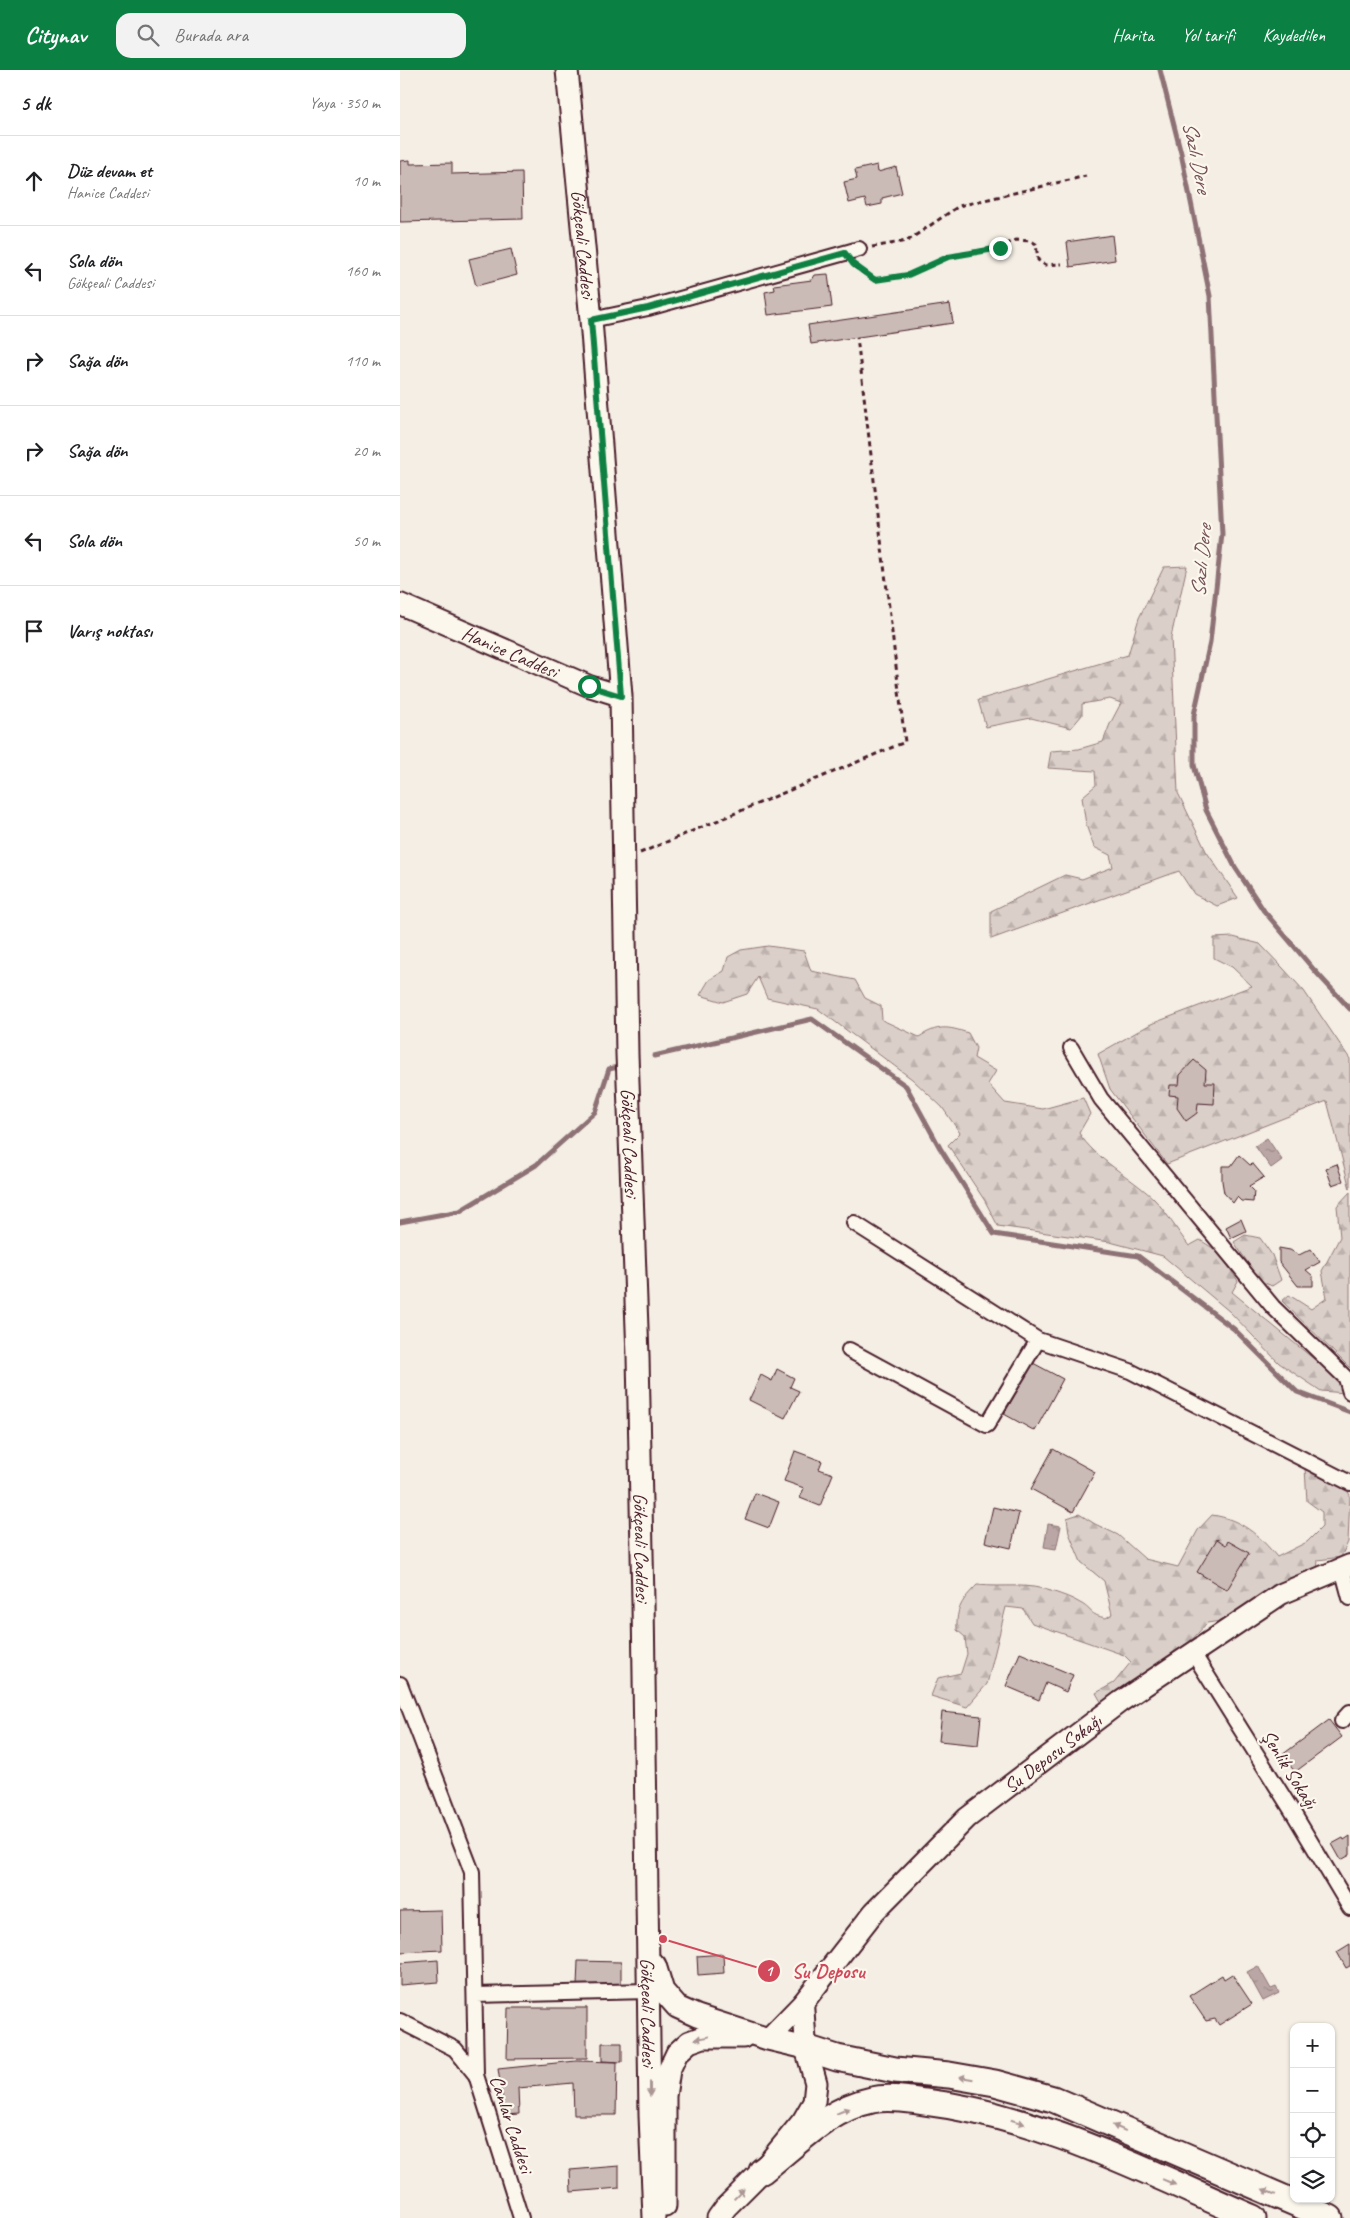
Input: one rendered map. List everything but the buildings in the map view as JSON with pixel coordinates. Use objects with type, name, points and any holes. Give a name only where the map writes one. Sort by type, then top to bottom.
[{"type":"highway","points":[[806,2048],[837,2058],[895,2070],[949,2075],[995,2083],[1053,2099],[1330,2218]]},
{"type":"highway","points":[[762,2171],[810,2130],[838,2112],[873,2100],[902,2099],[946,2104],[991,2114],[1041,2129],[1083,2145],[1253,2218]]},
{"type":"main road","name":"Gökçeali Caddesi","points":[[566,70],[591,320],[621,696],[627,1054],[638,1356],[649,1918],[652,2204],[654,2218]]},
{"type":"main road","points":[[649,1918],[656,1968],[663,1990],[677,2007],[697,2016],[768,2039],[806,2048],[813,2067],[816,2083],[814,2102],[803,2121],[762,2171],[726,2207],[718,2218]]},
{"type":"main road","points":[[664,2218],[667,2157],[665,2096],[669,2070],[677,2053],[689,2042],[703,2037],[727,2036],[768,2039]]},
{"type":"street","points":[[591,320],[648,308],[859,249]]},
{"type":"street","name":"Hanice Caddesi","points":[[400,604],[589,686],[621,696]]},
{"type":"street","points":[[1071,1048],[1107,1107],[1272,1307],[1346,1378],[1350,1392]]},
{"type":"street","points":[[854,1223],[1038,1340],[1130,1371],[1350,1483]]},
{"type":"street","points":[[848,1350],[987,1425],[1038,1340]]},
{"type":"street","points":[[1346,1567],[1350,1598]]},
{"type":"street","name":"Su Deposu Sokağı","points":[[768,2039],[803,2002],[874,1912],[967,1818],[1120,1702],[1281,1594],[1346,1567]]},
{"type":"street","name":"Şenlik Sokağı","points":[[1193,1653],[1294,1814],[1350,1908]]},
{"type":"street","points":[[400,1684],[472,1872],[476,2076]]},
{"type":"street","points":[[475,1994],[649,1990]]},
{"type":"street","points":[[803,2002],[806,2048]]},
{"type":"street","name":"Canlar Caddesi","points":[[400,2022],[455,2049],[476,2076],[521,2218]]},
{"type":"path","points":[[859,249],[907,241],[959,206],[1086,176]]},
{"type":"path","points":[[845,253],[853,264],[875,280],[908,275],[948,257],[1000,248],[1016,240],[1031,241],[1036,244],[1038,260],[1045,265],[1062,264]]},
{"type":"path","points":[[625,859],[905,742],[857,337]]},
{"type":"green space","points":[[1187,566],[1171,637],[1178,793],[1206,851],[1238,898],[1217,906],[1194,894],[1179,871],[991,939],[991,911],[1065,875],[1082,879],[1113,867],[1110,855],[1094,847],[1086,825],[1082,797],[1096,785],[1095,771],[1048,768],[1051,751],[1079,749],[1103,742],[1121,703],[1110,699],[1082,704],[1082,715],[1071,728],[1031,718],[986,727],[978,700],[1128,655],[1139,618],[1164,567]]},
{"type":"green space","points":[[1233,937],[1260,944],[1304,991],[1350,1059],[1350,1189],[1327,1101],[1167,1164],[1110,1089],[1098,1054],[1151,1024],[1252,986],[1232,967],[1214,958],[1214,938]]},
{"type":"green space","points":[[768,946],[804,951],[811,971],[855,980],[865,998],[881,1006],[882,1020],[919,1037],[932,1030],[943,1028],[968,1033],[976,1048],[974,1058],[996,1071],[988,1084],[1005,1103],[1043,1109],[1083,1098],[1090,1114],[1079,1133],[1086,1142],[1104,1160],[1154,1199],[1189,1246],[1200,1240],[1219,1252],[1238,1281],[1232,1292],[1337,1378],[1345,1393],[1321,1391],[1279,1363],[1230,1312],[1163,1256],[1110,1242],[998,1226],[985,1201],[948,1145],[960,1133],[942,1107],[912,1079],[818,1009],[767,998],[758,977],[747,994],[723,1002],[700,995],[709,980],[724,971],[728,957],[741,950]]},
{"type":"green space","points":[[1350,1192],[1350,1368],[1282,1301],[1289,1295],[1311,1309],[1327,1298],[1322,1271],[1340,1237],[1337,1206]]},
{"type":"green space","points":[[1245,1235],[1260,1238],[1272,1255],[1281,1280],[1272,1286],[1260,1281],[1234,1242]]},
{"type":"green space","points":[[1305,1468],[1339,1477],[1350,1495],[1348,1542],[1341,1557],[1318,1560],[1317,1572],[1234,1619],[1207,1623],[1190,1642],[1103,1705],[1096,1693],[1114,1683],[1131,1662],[1124,1655],[1032,1623],[1023,1609],[1006,1607],[987,1684],[967,1707],[931,1696],[938,1678],[961,1673],[967,1654],[965,1637],[957,1630],[959,1610],[967,1595],[977,1585],[1025,1586],[1044,1589],[1061,1594],[1084,1605],[1093,1614],[1100,1617],[1106,1618],[1112,1614],[1104,1581],[1081,1562],[1069,1533],[1067,1518],[1079,1514],[1118,1535],[1145,1559],[1178,1567],[1198,1530],[1212,1515],[1232,1520],[1249,1529],[1277,1557],[1307,1542],[1322,1527],[1322,1512],[1307,1501]]},
{"type":"water","points":[[1267,1138],[1282,1160],[1271,1168],[1255,1146]]},
{"type":"water","points":[[1048,1524],[1061,1526],[1056,1549],[1044,1547]]},
{"type":"water","points":[[1258,1966],[1271,1989],[1276,1987],[1279,1993],[1263,2001],[1247,1972]]},
{"type":"waterway","name":"Sazlı Dere","points":[[1160,70],[1181,153],[1210,296],[1222,534],[1210,642],[1194,715],[1194,765],[1206,810],[1235,867],[1264,911],[1350,1009]]},
{"type":"waterway","points":[[654,1056],[812,1019],[906,1086],[940,1148],[994,1234],[1138,1256],[1234,1329],[1297,1392],[1350,1412]]},
{"type":"waterway","points":[[400,1222],[460,1211],[536,1165],[595,1112],[609,1069],[622,1066]]},
{"type":"place","name":"Su Deposu","points":[[663,1939]]},
{"type":"route","points":[[589,686],[621,696],[591,320],[648,308],[845,253],[853,264],[875,280],[908,275],[948,257],[1000,248]]}]
